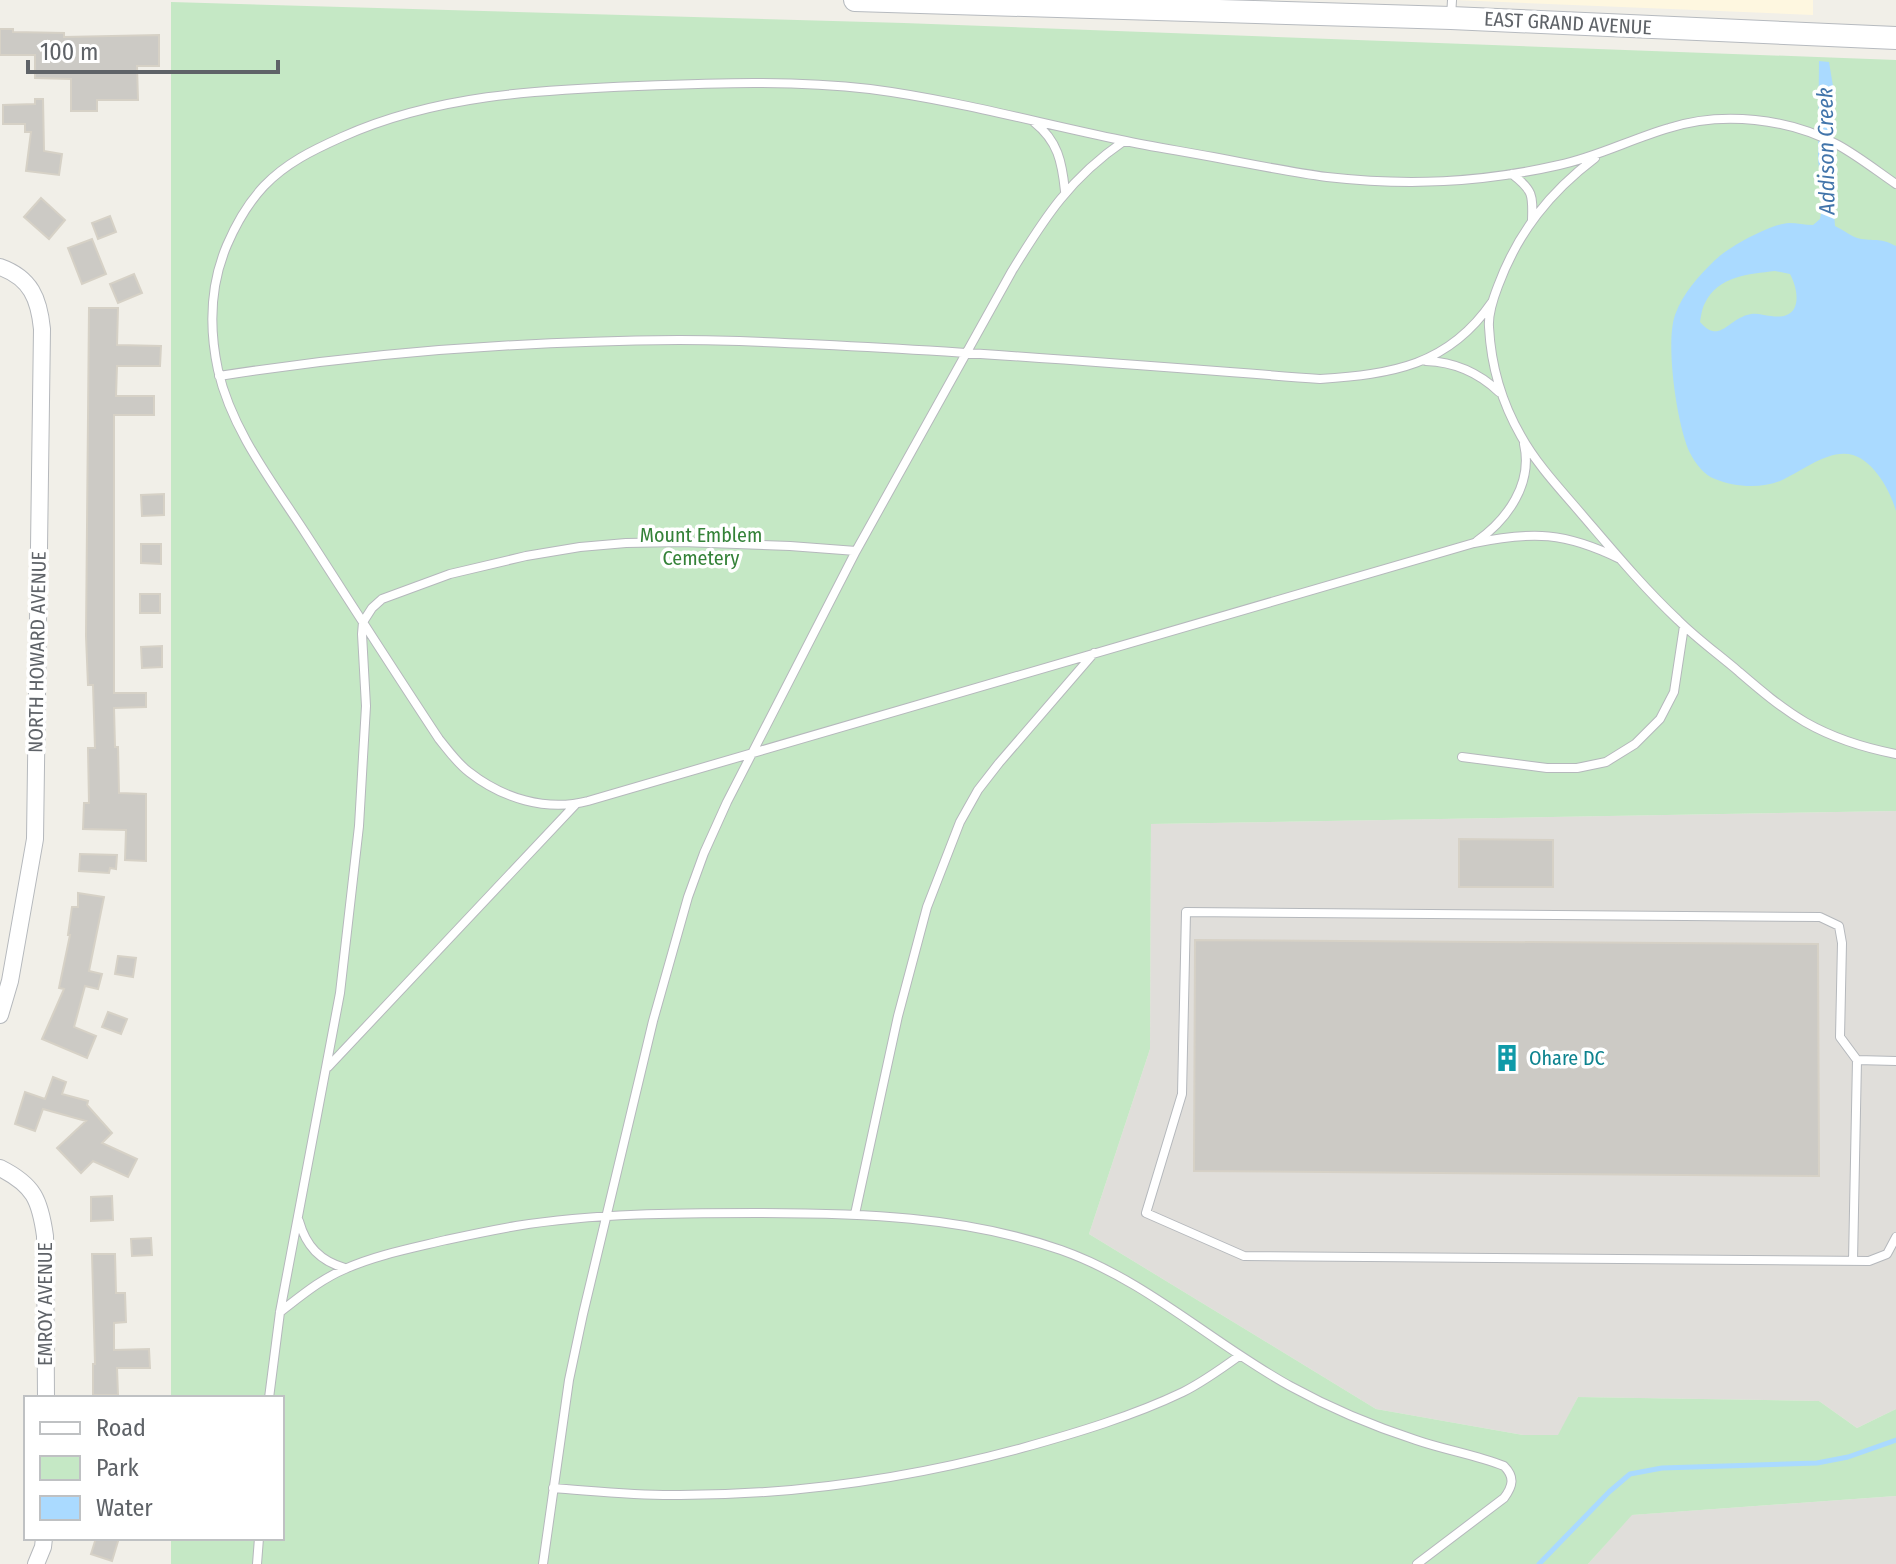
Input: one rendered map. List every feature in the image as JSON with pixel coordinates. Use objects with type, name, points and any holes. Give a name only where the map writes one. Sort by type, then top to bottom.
[{"type":"main road","name":"EAST GRAND AVENUE","points":[[855,0],[1451,9],[1896,38]]},
{"type":"street","name":"NORTH HOWARD AVENUE","points":[[0,267],[13,272],[30,287],[39,305],[42,329],[35,839],[10,981],[0,1015]]},
{"type":"street","name":"EMROY AVENUE","points":[[0,1168],[24,1183],[41,1209],[45,1236],[46,1396]]},
{"type":"street","points":[[36,1564],[44,1540]]},
{"type":"lane","points":[[1620,559],[1594,546],[1559,537],[1515,537],[1474,543],[575,805],[522,800],[466,771],[439,739],[256,456],[229,405],[219,376],[211,318],[217,276],[232,233],[267,183],[300,156],[348,134],[400,115],[459,101],[639,86],[772,83],[870,90],[1030,119],[1124,141],[1315,175],[1418,183],[1512,174],[1561,165],[1600,154],[1663,129],[1726,118],[1804,131],[1837,144],[1896,184]]},
{"type":"lane","points":[[1030,119],[1046,132],[1054,144],[1063,171],[1065,191]]},
{"type":"lane","points":[[543,1564],[569,1380],[605,1216],[653,1021],[688,897],[704,853],[751,754],[856,551],[1019,259],[1065,191],[1081,174],[1124,141]]},
{"type":"lane","points":[[1425,361],[1454,342],[1482,316],[1492,302],[1514,249],[1532,221],[1571,176],[1600,154]]},
{"type":"lane","points":[[1512,174],[1528,187],[1532,197],[1532,221]]},
{"type":"lane","points":[[1492,302],[1489,324],[1495,369],[1501,394],[1523,439],[1553,480],[1643,586],[1684,626],[1770,698],[1806,722],[1868,748],[1896,754]]},
{"type":"lane","points":[[219,376],[334,360],[539,343],[694,340],[967,352],[1320,379],[1371,375],[1425,361],[1440,361],[1476,374],[1501,394]]},
{"type":"lane","points":[[1474,543],[1501,521],[1518,493],[1526,464],[1523,439]]},
{"type":"lane","points":[[269,1396],[280,1312],[340,993],[359,826],[366,706],[363,622],[372,608],[382,599],[402,590],[450,574],[580,547],[682,542],[856,551]]},
{"type":"lane","points":[[1462,757],[1547,768],[1577,768],[1606,762],[1635,744],[1660,719],[1674,692],[1684,626]]},
{"type":"lane","points":[[855,1214],[898,1016],[927,907],[955,836],[978,790],[1094,653]]},
{"type":"lane","points":[[328,1068],[575,805]]},
{"type":"lane","points":[[1853,1261],[1857,1060],[1840,1037],[1842,943],[1839,926],[1820,917],[1186,912],[1182,1094],[1146,1213],[1244,1256],[1853,1261],[1869,1261],[1887,1254],[1896,1237]]},
{"type":"lane","points":[[1857,1060],[1896,1061]]},
{"type":"lane","points":[[280,1312],[346,1268],[419,1246],[515,1226],[605,1216],[715,1213],[855,1214],[986,1229],[1064,1251],[1131,1281],[1239,1356],[1327,1405],[1413,1439],[1504,1466],[1513,1480],[1504,1498],[1417,1564]]},
{"type":"lane","points":[[299,1218],[304,1237],[313,1250],[332,1264],[346,1268]]},
{"type":"lane","points":[[553,1488],[649,1494],[724,1494],[810,1488],[904,1475],[1049,1441],[1097,1425],[1184,1392],[1239,1356]]},
{"type":"lane","points":[[257,1564],[259,1540]]},
{"type":"shaded area","points":[[1455,0],[1813,0],[1813,15]]},
{"type":"shaded area","points":[[1896,811],[1896,1409],[1857,1428],[1819,1401],[1578,1397],[1559,1435],[1523,1435],[1376,1409],[1089,1234],[1150,1049],[1151,824]]},
{"type":"shaded area","points":[[1896,1496],[1896,1564],[1588,1564],[1631,1515]]},
{"type":"green space","name":"Mount Emblem Cemetery","points":[[171,2],[904,23],[1896,60],[1896,811],[1151,824],[1150,1049],[1089,1234],[1376,1409],[1523,1435],[1558,1435],[1578,1397],[1819,1401],[1857,1428],[1896,1409],[1896,1496],[1632,1515],[1588,1564],[171,1564],[171,1540],[284,1540],[284,1396],[171,1396]]},
{"type":"water","name":"Addison Creek","points":[[1819,61],[1829,62],[1833,86],[1830,147],[1836,186],[1833,199],[1835,226],[1857,238],[1896,246],[1896,511],[1880,478],[1861,458],[1853,455],[1825,458],[1780,481],[1764,485],[1730,484],[1715,479],[1694,461],[1681,424],[1671,345],[1678,307],[1702,273],[1738,244],[1781,224],[1813,225],[1820,219],[1823,202],[1818,160]],"holes":[[[1765,272],[1790,274],[1797,297],[1793,310],[1788,314],[1750,314],[1718,331],[1700,322],[1703,307],[1711,294],[1726,282]]]},
{"type":"building","points":[[0,29],[64,33],[64,37],[159,35],[159,66],[137,66],[138,100],[97,100],[97,111],[71,111],[71,79],[35,78],[35,55],[0,55]]},
{"type":"building","points":[[35,99],[43,99],[44,151],[62,154],[59,175],[26,171],[31,132],[25,132],[25,124],[3,124],[3,105],[35,104]]},
{"type":"building","points":[[41,198],[65,220],[49,239],[24,217]]},
{"type":"building","points":[[110,216],[116,232],[98,239],[92,223]]},
{"type":"building","points":[[92,239],[106,274],[82,284],[68,248]]},
{"type":"building","points":[[134,274],[142,293],[118,303],[110,284]]},
{"type":"building","points":[[89,308],[118,308],[117,345],[161,346],[160,366],[117,366],[116,396],[154,396],[154,415],[114,415],[114,693],[146,693],[146,707],[114,708],[115,747],[118,747],[119,793],[146,794],[146,861],[125,860],[126,830],[83,829],[84,803],[89,803],[88,748],[95,748],[93,685],[88,685],[86,636]]},
{"type":"building","points":[[164,494],[164,515],[142,516],[141,495]]},
{"type":"building","points":[[141,544],[161,544],[161,564],[141,563]]},
{"type":"building","points":[[140,594],[160,594],[160,613],[140,613]]},
{"type":"building","points":[[162,646],[162,667],[142,668],[141,647]]},
{"type":"building","points":[[1459,839],[1553,840],[1553,887],[1459,887]]},
{"type":"building","points":[[80,854],[117,855],[116,869],[110,868],[109,873],[79,871]]},
{"type":"building","points":[[78,893],[104,897],[89,971],[102,974],[98,989],[85,986],[74,1027],[96,1036],[87,1058],[42,1039],[64,989],[59,988],[70,935],[72,907],[78,907]]},
{"type":"building","name":"Ohare DC","points":[[1195,940],[1818,944],[1819,1176],[1194,1171]]},
{"type":"building","points":[[118,956],[136,958],[133,977],[115,974]]},
{"type":"building","points":[[108,1012],[127,1019],[121,1034],[102,1027]]},
{"type":"building","points":[[53,1077],[66,1082],[62,1094],[88,1101],[87,1105],[112,1133],[102,1143],[137,1159],[128,1177],[93,1161],[81,1173],[57,1148],[86,1121],[43,1109],[35,1131],[15,1124],[25,1092],[45,1099]]},
{"type":"building","points":[[112,1196],[113,1220],[91,1221],[91,1197]]},
{"type":"building","points":[[151,1238],[152,1255],[132,1256],[131,1239]]},
{"type":"building","points":[[92,1254],[115,1254],[116,1293],[125,1293],[126,1322],[114,1323],[114,1350],[149,1349],[150,1368],[117,1368],[118,1395],[93,1395]]},
{"type":"building","points":[[95,1540],[118,1540],[112,1561],[91,1554]]},
{"type":"waterway","points":[[1539,1564],[1630,1474],[1662,1468],[1817,1463],[1848,1457],[1896,1440]]},
{"type":"place","name":"Ohare DC","points":[[1507,1058]]}]
